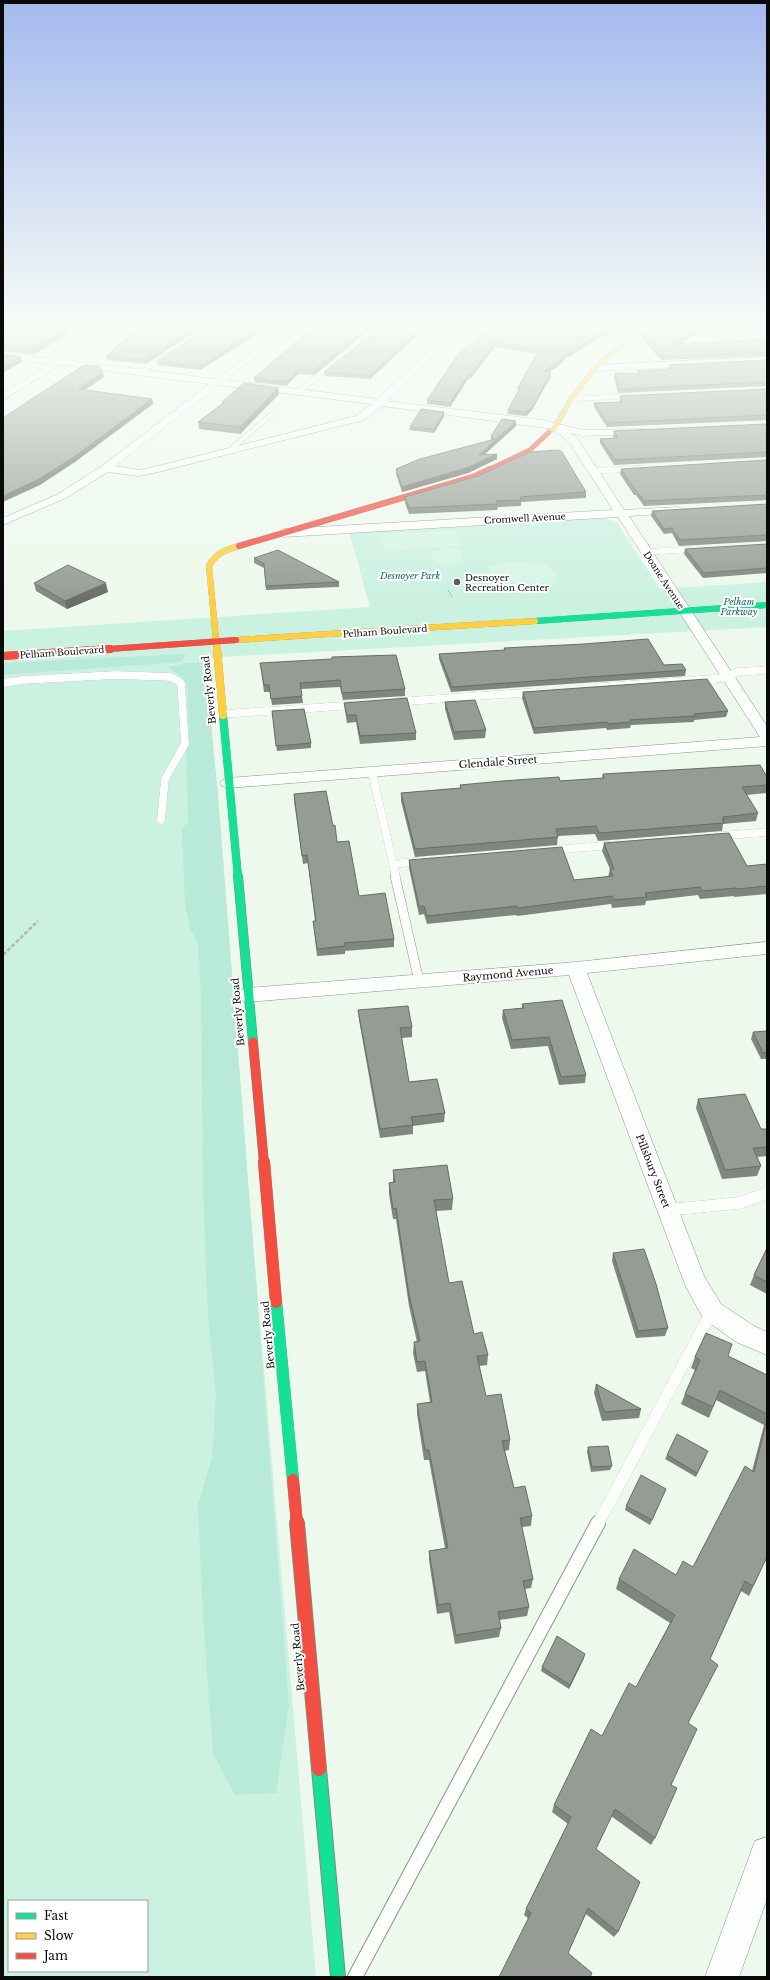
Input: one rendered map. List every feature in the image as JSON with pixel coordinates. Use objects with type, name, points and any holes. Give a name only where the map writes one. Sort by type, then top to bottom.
[{"type":"street","points":[[3,522],[62,496],[106,468],[170,419]]},
{"type":"street","points":[[106,468],[139,473],[354,419]]},
{"type":"street","points":[[513,419],[542,423],[583,433],[652,430]]},
{"type":"street","name":"Beverly Road","points":[[338,1977],[209,566],[213,557],[222,551],[473,477],[530,450],[555,427],[559,419]]},
{"type":"street","name":"Doane Avenue","points":[[555,427],[573,440],[727,678],[767,737]]},
{"type":"street","name":"Cromwell Avenue","points":[[283,532],[689,509]]},
{"type":"street","name":"Pelham Boulevard","points":[[3,656],[767,606]]},
{"type":"street","name":"Glendale Street","points":[[228,783],[767,741]]},
{"type":"street","name":"Raymond Avenue","points":[[248,995],[576,968],[767,948]]},
{"type":"street","name":"Pillsbury Street","points":[[576,968],[694,1280],[712,1311],[745,1334],[767,1344]]},
{"type":"street","points":[[722,1977],[767,1853]]},
{"type":"lane","points":[[231,449],[266,419]]},
{"type":"lane","points":[[592,471],[648,468]]},
{"type":"lane","points":[[646,552],[704,549]]},
{"type":"lane","points":[[593,687],[727,678],[737,672],[767,670]]},
{"type":"lane","points":[[3,683],[23,680],[115,675],[171,677],[181,683],[184,744],[165,779],[161,820]]},
{"type":"lane","points":[[389,702],[546,691]]},
{"type":"lane","points":[[223,714],[365,704]]},
{"type":"lane","points":[[372,772],[394,864],[419,981]]},
{"type":"lane","points":[[711,837],[767,832]]},
{"type":"lane","points":[[545,851],[624,844]]},
{"type":"lane","points":[[394,864],[433,860]]},
{"type":"lane","points":[[667,1210],[739,1202],[767,1192]]},
{"type":"lane","points":[[355,1977],[712,1311]]},
{"type":"path","points":[[448,590],[452,597]]},
{"type":"path","points":[[3,955],[38,921]]},
{"type":"green space","points":[[604,517],[617,523],[660,589],[767,582],[767,627],[203,658],[316,1977],[3,1977],[3,631],[370,607],[349,532]]},
{"type":"green space","points":[[456,530],[463,546],[384,551],[379,534]]},
{"type":"green space","points":[[458,548],[465,563],[442,564],[434,560],[431,556],[439,549]]},
{"type":"green space","points":[[515,561],[542,563],[548,566],[553,569],[557,582],[551,587],[500,593],[490,588],[490,567],[504,562]]},
{"type":"shaded area","points":[[186,654],[181,662],[3,675],[3,663]]},
{"type":"shaded area","points":[[187,663],[205,663],[218,794],[289,1705],[276,1793],[235,1795],[213,1753],[203,1617],[198,1505],[212,1458],[216,1394],[208,1317],[203,1190],[201,998],[198,944],[190,928],[185,904],[182,828],[188,823],[186,750],[189,726],[187,685],[182,677],[167,667]]},
{"type":"building","points":[[3,419],[125,419],[74,457],[39,479],[3,496]]},
{"type":"building","points":[[202,419],[247,419],[240,427],[198,422]]},
{"type":"building","points":[[415,419],[440,419],[434,429],[410,427]]},
{"type":"building","points":[[502,419],[516,421],[479,455],[497,454],[469,467],[402,487],[396,469],[420,459],[495,439],[491,436]]},
{"type":"building","points":[[605,419],[680,419],[608,423]]},
{"type":"building","points":[[767,424],[767,452],[615,460],[600,439],[618,438],[614,431]]},
{"type":"building","points":[[559,450],[562,452],[586,492],[520,497],[521,500],[496,501],[498,504],[409,508],[405,497],[478,476],[530,452]]},
{"type":"building","points":[[767,460],[767,495],[644,501],[621,469]]},
{"type":"building","points":[[767,504],[767,535],[680,540],[672,528],[664,529],[652,511]]},
{"type":"building","points":[[767,544],[767,568],[704,573],[685,549]]},
{"type":"building","points":[[278,550],[339,582],[266,586],[264,564],[254,558]]},
{"type":"building","points":[[68,565],[106,583],[65,601],[34,583]]},
{"type":"building","points":[[648,639],[664,665],[682,664],[686,670],[452,687],[439,654],[505,650],[504,648]]},
{"type":"building","points":[[396,655],[405,689],[342,693],[340,680],[300,683],[302,696],[271,699],[269,685],[264,685],[260,663],[332,659],[332,657]]},
{"type":"building","points":[[707,679],[728,711],[694,714],[695,716],[630,720],[631,722],[608,724],[607,722],[534,728],[523,692]]},
{"type":"building","points":[[407,698],[416,733],[360,736],[356,715],[347,715],[344,703]]},
{"type":"building","points":[[475,700],[486,730],[454,732],[445,702]]},
{"type":"building","points":[[304,709],[311,743],[276,746],[272,711]]},
{"type":"building","points":[[760,765],[767,777],[767,785],[742,787],[758,813],[723,817],[724,819],[722,819],[724,823],[599,833],[596,826],[556,829],[558,837],[415,849],[401,793],[461,788],[460,785],[502,781],[559,777],[560,781],[604,778],[603,774]]},
{"type":"building","points":[[326,791],[333,826],[335,825],[337,842],[349,841],[359,896],[385,893],[394,939],[344,943],[345,946],[317,949],[313,921],[316,921],[307,855],[302,856],[294,794]]},
{"type":"building","points":[[729,833],[747,866],[767,864],[767,886],[702,891],[700,887],[645,893],[647,897],[614,900],[612,896],[518,908],[517,906],[427,916],[424,906],[419,907],[409,860],[562,847],[574,880],[613,876],[610,869],[614,869],[604,843]]},
{"type":"building","points":[[562,1000],[586,1075],[561,1077],[549,1037],[512,1040],[503,1010],[524,1008],[522,1004]]},
{"type":"building","points":[[408,1006],[412,1027],[400,1028],[409,1082],[437,1079],[445,1113],[411,1117],[413,1125],[380,1129],[358,1010]]},
{"type":"building","points":[[767,1031],[767,1052],[763,1053],[753,1032]]},
{"type":"building","points":[[745,1094],[761,1129],[767,1129],[767,1147],[753,1148],[761,1166],[725,1170],[698,1099]]},
{"type":"building","points":[[447,1165],[453,1199],[434,1200],[449,1283],[462,1281],[474,1334],[482,1332],[488,1355],[477,1356],[486,1396],[501,1394],[510,1440],[502,1441],[514,1488],[525,1486],[532,1516],[520,1518],[533,1579],[523,1581],[529,1607],[498,1612],[501,1628],[456,1635],[450,1603],[438,1605],[429,1551],[448,1548],[429,1450],[425,1450],[417,1404],[432,1402],[425,1361],[417,1362],[414,1342],[420,1341],[409,1295],[396,1208],[393,1209],[389,1183],[395,1182],[393,1170]]},
{"type":"building","points":[[767,1248],[767,1282],[754,1275]]},
{"type":"building","points":[[644,1249],[656,1284],[668,1328],[638,1331],[613,1253]]},
{"type":"building","points":[[706,1333],[732,1344],[728,1356],[767,1375],[767,1414],[720,1390],[713,1407],[685,1394],[700,1360],[695,1357]]},
{"type":"building","points":[[596,1384],[641,1409],[604,1412]]},
{"type":"building","points":[[767,1419],[767,1557],[753,1586],[745,1581],[710,1659],[718,1665],[688,1723],[697,1729],[671,1785],[677,1788],[655,1838],[615,1809],[596,1849],[640,1882],[618,1932],[588,1908],[568,1953],[592,1973],[590,1977],[499,1977],[531,1913],[526,1909],[571,1817],[554,1805],[591,1729],[602,1736],[629,1683],[636,1687],[675,1615],[619,1579],[634,1549],[676,1575],[683,1561],[693,1567],[745,1466],[754,1472]]},
{"type":"building","points":[[677,1434],[708,1451],[697,1473],[667,1455]]},
{"type":"building","points":[[608,1446],[612,1466],[592,1467],[588,1447]]},
{"type":"building","points":[[641,1475],[666,1489],[652,1520],[626,1506]]},
{"type":"building","points":[[557,1636],[585,1654],[570,1685],[542,1667]]},
{"type":"traffic: fast","points":[[535,621],[767,605]]},
{"type":"traffic: fast","points":[[223,715],[253,1042]]},
{"type":"traffic: fast","points":[[276,1302],[293,1480]]},
{"type":"traffic: fast","points":[[319,1769],[338,1977]]},
{"type":"traffic: slow","points":[[549,432],[555,427],[559,419]]},
{"type":"traffic: slow","points":[[223,715],[209,566],[218,554],[239,546]]},
{"type":"traffic: slow","points":[[236,640],[535,621]]},
{"type":"traffic: jam","points":[[239,546],[473,477],[530,450],[549,432]]},
{"type":"traffic: jam","points":[[3,656],[236,640]]},
{"type":"traffic: jam","points":[[253,1042],[276,1302]]},
{"type":"traffic: jam","points":[[293,1480],[319,1769]]},
{"type":"place","name":"Desnoyer Recreation Center","points":[[457,582]]},
{"type":"park label","name":"Desnoyer Park","points":[[410,575]]},
{"type":"park label","name":"Pelham Parkway","points":[[739,606]]}]
